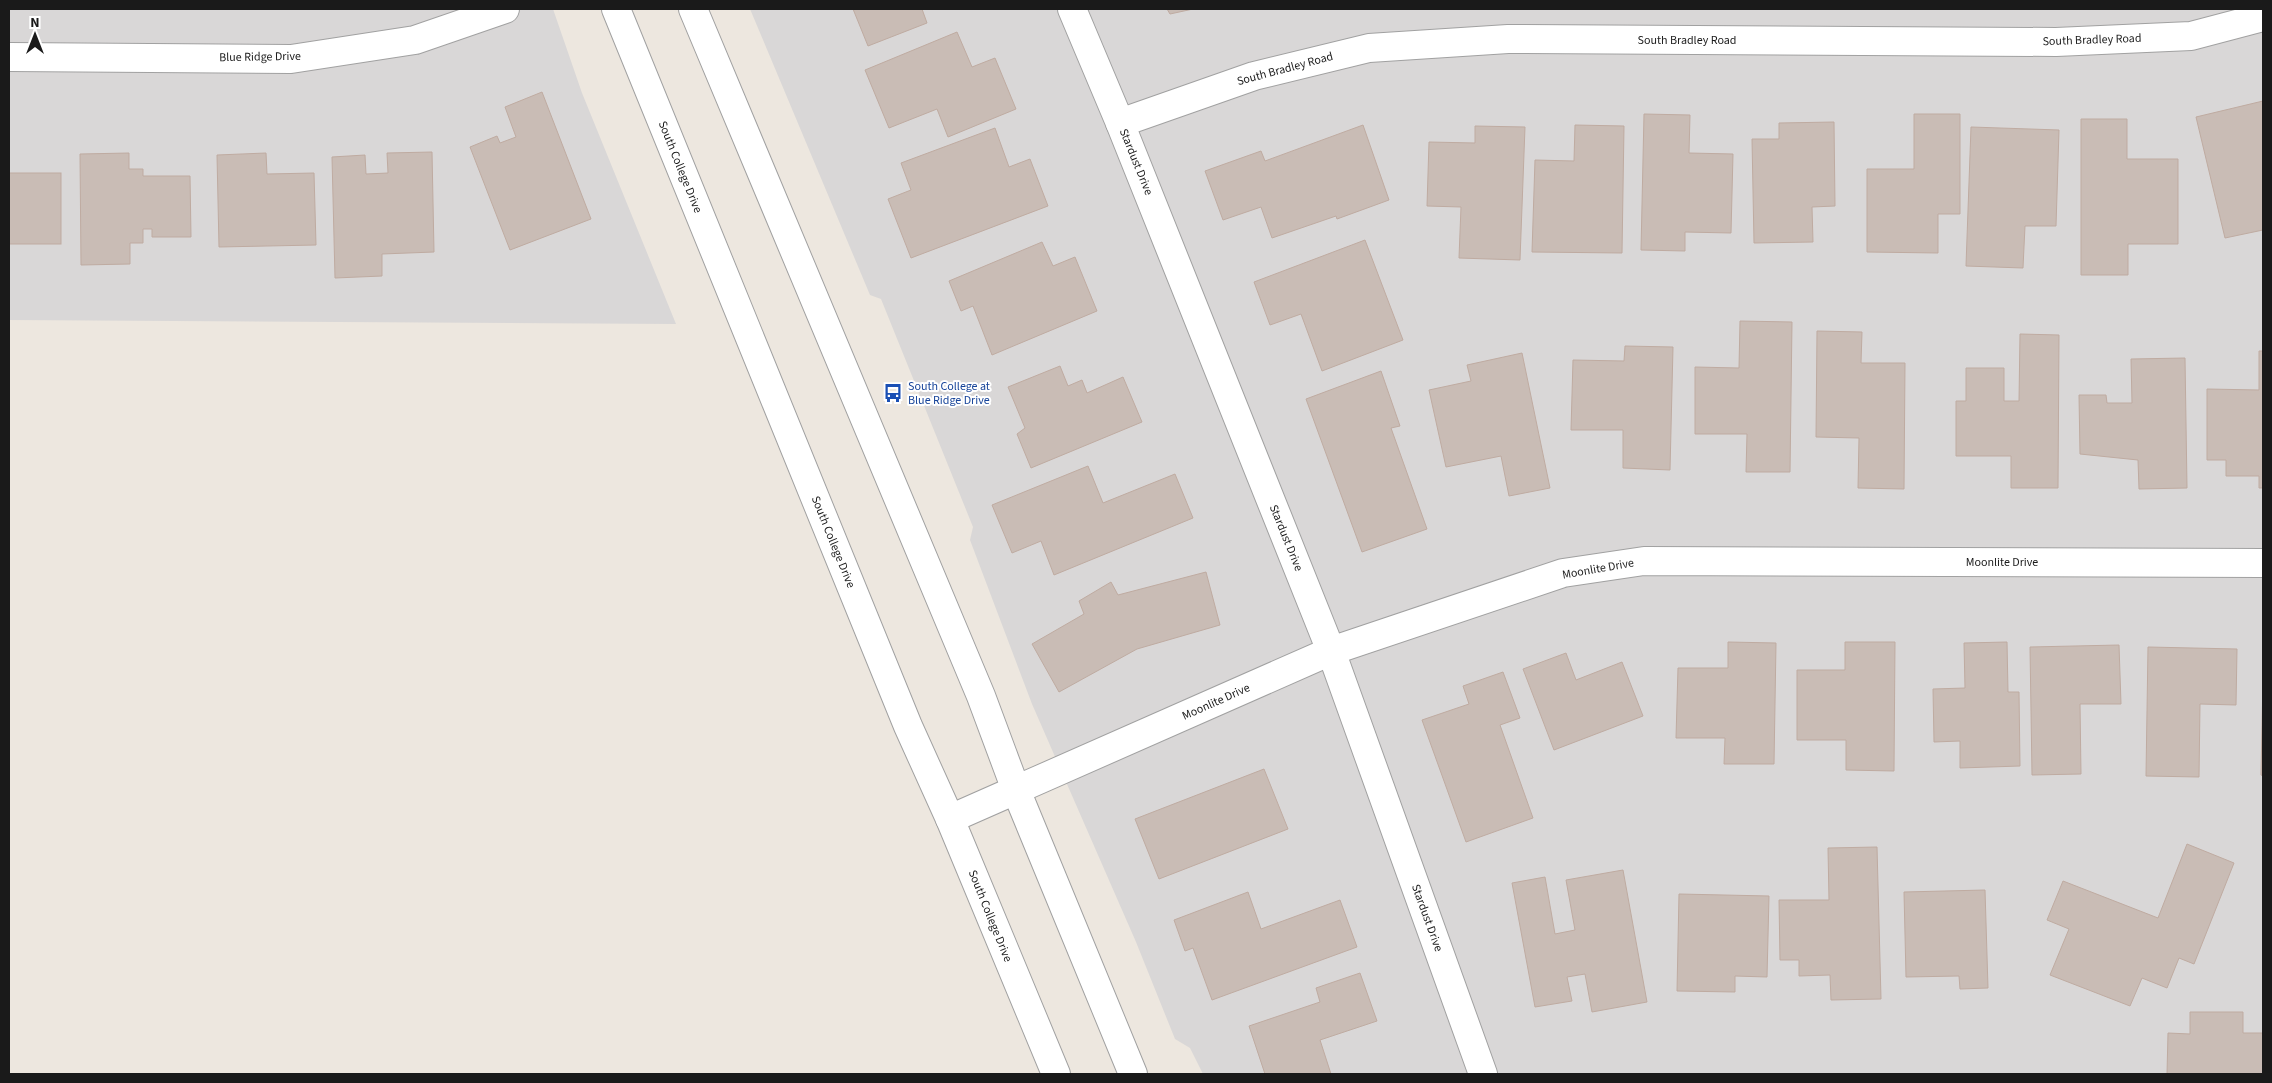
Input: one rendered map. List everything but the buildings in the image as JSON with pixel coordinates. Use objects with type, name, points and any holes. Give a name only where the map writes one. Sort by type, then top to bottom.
[{"type":"street","name":"Blue Ridge Drive","points":[[9,57],[292,59],[415,40],[505,9]]},
{"type":"street","name":"South College Drive","points":[[616,9],[908,726],[950,819],[1056,1074]]},
{"type":"street","points":[[693,9],[981,696],[1016,790],[1133,1074]]},
{"type":"street","name":"Stardust Drive","points":[[1072,9],[1120,123],[1331,651],[1483,1074]]},
{"type":"street","name":"South Bradley Road","points":[[1120,123],[1254,76],[1369,48],[1508,39],[2056,42],[2191,36],[2263,17]]},
{"type":"street","name":"Moonlite Drive","points":[[950,819],[1331,651],[1562,573],[1644,561],[2263,563]]},
{"type":"shaded area","points":[[9,9],[553,9],[582,93],[676,324],[9,320]]},
{"type":"shaded area","points":[[750,9],[2263,9],[2263,1074],[1203,1074],[1190,1048],[1175,1039],[1136,942],[1032,704],[970,540],[973,527],[881,299],[870,295]]},
{"type":"place","name":"South College at Blue Ridge Drive","points":[[893,393]]}]
